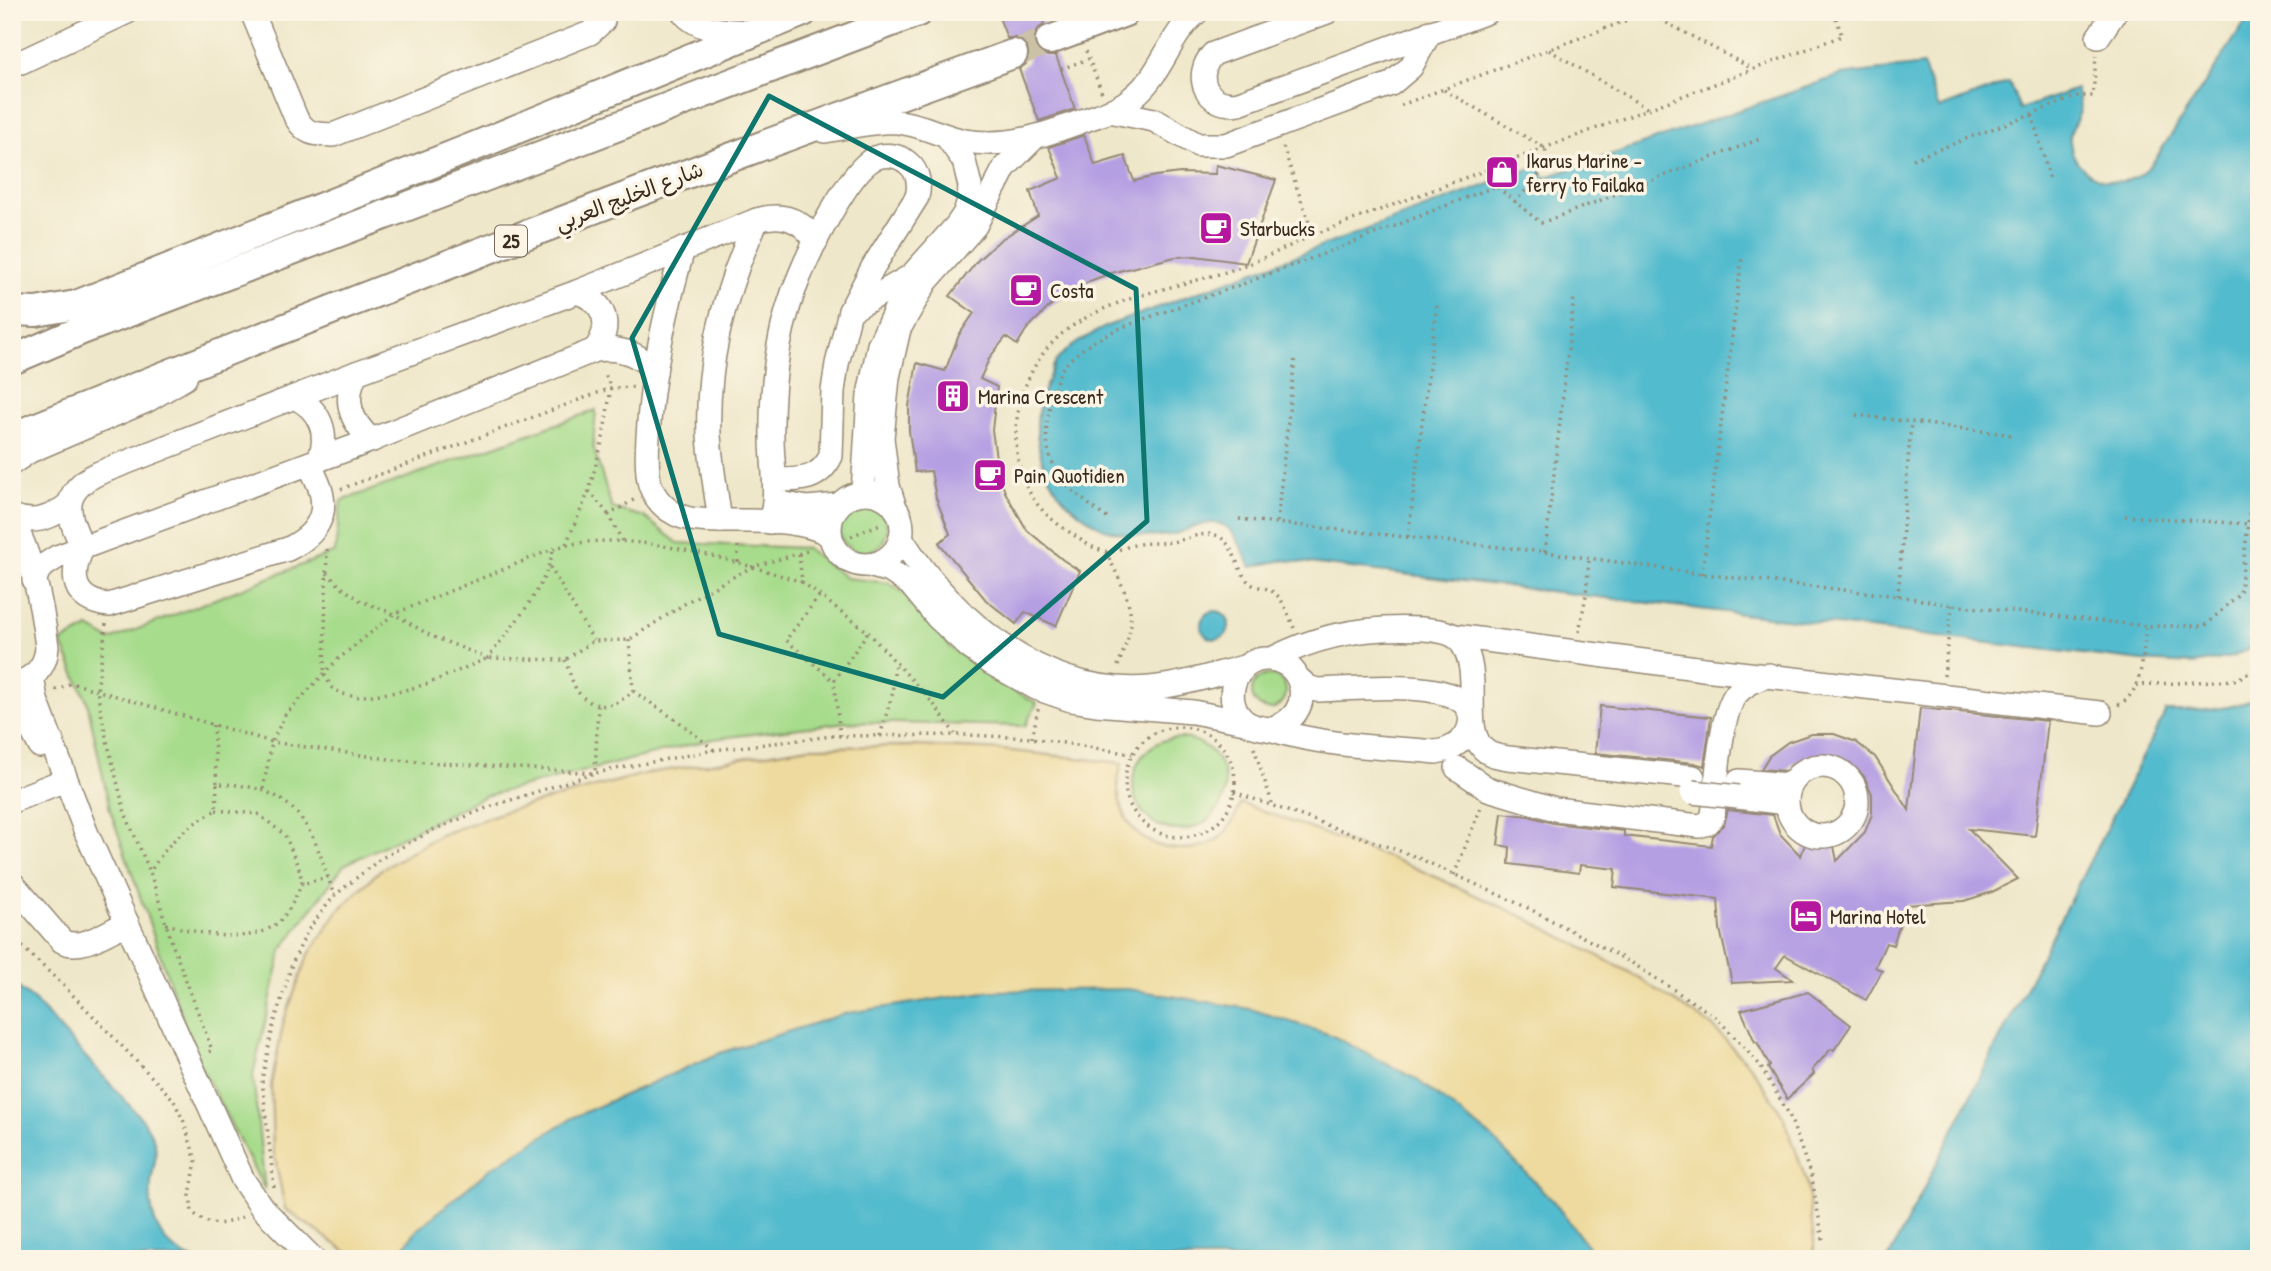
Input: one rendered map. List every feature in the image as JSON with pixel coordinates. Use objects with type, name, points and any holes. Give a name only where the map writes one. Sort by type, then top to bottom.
[{"type":"main road","points":[[12,311],[57,310],[95,298],[803,12]]},
{"type":"main road","points":[[12,360],[82,330],[918,12]]},
{"type":"main road","points":[[1050,40],[1125,12]]},
{"type":"main road","name":"شارع الخليج العربي","points":[[12,437],[245,343],[779,138],[1013,54]]},
{"type":"main road","points":[[338,232],[478,145]]},
{"type":"main road","points":[[95,298],[216,279]]},
{"type":"street","points":[[21,62],[127,12]]},
{"type":"street","points":[[252,12],[303,129],[314,134],[333,135],[590,33],[603,21],[604,12]]},
{"type":"street","points":[[683,12],[694,23],[705,28],[749,32]]},
{"type":"street","points":[[779,138],[894,121],[921,126],[947,137],[990,143],[1033,139],[1109,111],[1135,97],[1158,70],[1174,37],[1197,12]]},
{"type":"street","points":[[1328,12],[1213,54],[1204,66],[1205,89],[1210,96],[1223,104],[1239,103],[1430,32],[1460,17],[1487,12]]},
{"type":"street","points":[[2098,37],[2115,12]]},
{"type":"street","points":[[1109,111],[1154,120],[1190,141],[1208,146],[1226,145],[1391,84],[1411,67],[1430,32]]},
{"type":"street","points":[[863,493],[869,395],[879,345],[911,276],[957,225],[969,200],[970,186],[964,161],[947,137]]},
{"type":"street","points":[[868,565],[889,557],[901,538],[902,527],[888,486],[882,438],[888,377],[899,330],[926,282],[975,226],[1005,167],[1033,139]]},
{"type":"street","points":[[683,249],[667,310],[654,378],[648,471],[652,488],[660,502],[678,516],[720,521],[774,501],[826,466],[831,456],[831,418],[837,364],[850,311],[873,267],[917,197],[919,188],[914,170],[900,158],[881,156],[865,166],[816,241],[799,276],[782,333],[777,362],[772,420],[774,501]]},
{"type":"street","points":[[12,517],[46,519],[69,504],[77,488],[91,477],[356,373],[577,292],[757,220],[777,216],[797,221],[808,229],[816,241]]},
{"type":"street","points":[[720,521],[709,434],[711,371],[715,340],[729,289],[757,220]]},
{"type":"street","points":[[850,311],[911,276]]},
{"type":"street","points":[[577,292],[589,296],[598,304],[604,315],[606,328],[595,350]]},
{"type":"street","points":[[12,463],[30,452],[146,401],[245,343]]},
{"type":"street","points":[[34,580],[40,568],[51,559],[373,440],[595,350],[628,352],[648,363],[654,378]]},
{"type":"street","points":[[356,373],[351,383],[349,404],[357,425],[373,440]]},
{"type":"street","points":[[294,397],[313,409],[323,428],[323,450],[314,462]]},
{"type":"street","points":[[83,547],[75,564],[75,581],[85,596],[108,605],[288,549],[311,534],[322,513],[323,496],[314,462]]},
{"type":"street","points":[[895,508],[886,499],[874,494],[863,493],[846,499],[839,505],[831,520],[830,535],[838,552],[847,560],[890,571],[909,584],[937,617],[991,663],[1043,690],[1071,699],[1096,704],[1193,712],[1245,722],[1309,740],[1445,751],[1467,734],[1472,716],[1474,678],[1471,663],[1461,642],[1455,636]]},
{"type":"street","points":[[774,501],[807,508],[839,505]]},
{"type":"street","points":[[774,501],[808,526],[830,535]]},
{"type":"street","points":[[69,504],[70,519],[83,547]]},
{"type":"street","points":[[12,517],[34,580],[47,656],[39,671],[21,681]]},
{"type":"street","points":[[901,538],[940,592],[981,631],[1036,665],[1062,676],[1111,687],[1167,686],[1272,659],[1332,636],[1372,628],[1431,629],[1455,636],[1704,669],[2100,713]]},
{"type":"street","points":[[1474,678],[1482,657],[1510,642]]},
{"type":"street","points":[[1272,659],[1283,663],[1308,687],[1317,690],[1419,687],[1457,698],[1468,706],[1476,740],[1489,754],[1693,785]]},
{"type":"street","points":[[1244,667],[1232,688],[1232,701],[1245,722]]},
{"type":"street","points":[[1704,669],[1719,686],[1727,714]]},
{"type":"street","points":[[1436,752],[1437,761],[1457,768],[1488,789],[1555,809],[1699,826],[1713,816],[1727,714],[1735,696],[1746,685],[1769,675]]},
{"type":"street","points":[[1269,729],[1290,721],[1297,712],[1301,701],[1299,679]]},
{"type":"street","points":[[21,681],[36,699],[86,832]]},
{"type":"street","points":[[21,681],[20,707],[86,832],[243,1180],[262,1209],[313,1259]]},
{"type":"street","points":[[1457,768],[1517,770],[1788,794]]},
{"type":"street","points":[[12,801],[60,782]]},
{"type":"street","points":[[12,883],[62,941],[69,945],[78,945],[127,923]]},
{"type":"path","points":[[1394,107],[1649,12],[1753,69]]},
{"type":"path","points":[[1303,645],[1278,596],[1271,590],[1254,587],[1247,581],[1228,543],[1219,537],[1209,533],[1171,542],[1137,544],[1106,552],[1087,544],[1052,520],[1030,493],[1018,458],[1017,420],[1024,386],[1042,355],[1068,328],[1098,310],[1134,296],[1216,275],[1260,260],[1313,235],[1842,36],[1833,12]]},
{"type":"path","points":[[1078,29],[1109,111]]},
{"type":"path","points":[[1913,159],[2078,96],[2093,96],[2098,37]]},
{"type":"path","points":[[1549,50],[1648,109]]},
{"type":"path","points":[[1060,69],[1089,59]]},
{"type":"path","points":[[1443,89],[1545,148],[1548,165],[1515,202]]},
{"type":"path","points":[[2032,115],[2050,179]]},
{"type":"path","points":[[1276,127],[1313,235]]},
{"type":"path","points":[[1107,518],[1062,481],[1049,452],[1046,425],[1062,367],[1083,348],[1111,331],[1274,273],[1496,186],[1541,223],[1760,139]]},
{"type":"path","points":[[1702,574],[1742,257]]},
{"type":"path","points":[[1545,551],[1574,298]]},
{"type":"path","points":[[1408,537],[1437,304]]},
{"type":"path","points":[[566,544],[589,491],[603,438],[611,388],[595,350]]},
{"type":"path","points":[[1277,522],[1294,357]]},
{"type":"path","points":[[323,496],[611,388],[654,378]]},
{"type":"path","points":[[1856,415],[2013,435]]},
{"type":"path","points":[[1898,596],[1911,422]]},
{"type":"path","points":[[1239,519],[1545,551],[1702,574],[1898,596],[1952,605],[2146,626],[2205,626],[2240,593],[2259,429]]},
{"type":"path","points":[[609,515],[652,488]]},
{"type":"path","points":[[589,491],[609,515],[622,541]]},
{"type":"path","points":[[2125,516],[2248,524]]},
{"type":"path","points":[[319,523],[327,544],[324,674],[332,688],[356,697],[397,692],[427,684],[488,658],[550,567],[553,549]]},
{"type":"path","points":[[738,537],[738,562]]},
{"type":"path","points":[[263,789],[272,743],[285,715],[337,660],[394,614],[566,544],[622,541],[649,544],[738,562],[802,582],[867,632],[933,703],[956,735]]},
{"type":"path","points":[[1106,552],[1126,599],[1131,620],[1111,687]]},
{"type":"path","points":[[799,554],[802,582]]},
{"type":"path","points":[[1575,651],[1586,595],[1589,558]]},
{"type":"path","points":[[550,567],[593,640]]},
{"type":"path","points":[[327,573],[361,601],[394,614],[430,636],[488,658],[565,660],[593,640],[629,640],[692,598],[752,567]]},
{"type":"path","points":[[819,596],[786,640],[834,681]]},
{"type":"path","points":[[108,605],[97,691],[106,737],[125,813],[150,872],[212,1050],[188,1062]]},
{"type":"path","points":[[1941,695],[1952,605]]},
{"type":"path","points":[[2100,713],[2128,701],[2136,685],[2146,626]]},
{"type":"path","points":[[840,736],[834,681],[867,632]]},
{"type":"path","points":[[629,640],[634,691],[714,750]]},
{"type":"path","points":[[565,660],[578,692],[598,706],[623,701],[634,691]]},
{"type":"path","points":[[880,736],[892,695],[895,663]]},
{"type":"path","points":[[2136,685],[2235,680],[2259,668]]},
{"type":"path","points":[[36,699],[72,683],[272,743],[395,760],[595,773]]},
{"type":"path","points":[[1032,738],[1043,690]]},
{"type":"path","points":[[595,773],[598,706]]},
{"type":"path","points":[[1245,722],[1273,806]]},
{"type":"path","points":[[213,725],[216,810]]},
{"type":"path","points":[[1191,728],[1207,734],[1230,758],[1235,775],[1229,808],[1218,822],[1204,832],[1186,837],[1169,837],[1152,831],[1139,820],[1129,805],[1124,788],[1125,771],[1132,754],[1143,741],[1157,732],[1191,728]]},
{"type":"path","points":[[12,937],[64,986],[173,1099],[184,1122],[196,1161],[190,1195],[191,1212],[204,1223],[227,1224],[277,1202],[269,1161],[262,1080],[273,1027],[292,964],[308,930],[334,896],[380,859],[433,830],[489,807],[595,773],[714,750],[840,736],[956,735],[1032,738],[1132,754]]},
{"type":"path","points":[[217,784],[243,784],[263,789],[295,809],[308,826],[334,896]]},
{"type":"path","points":[[1454,875],[1488,789]]},
{"type":"path","points":[[1234,792],[1414,856],[1530,909],[1632,963],[1716,1017],[1759,1064],[1788,1114],[1812,1179],[1823,1240]]},
{"type":"path","points":[[150,872],[167,846],[189,826],[216,810],[258,814],[285,835],[300,871],[302,884],[290,906],[278,922],[256,933],[230,936],[166,924]]},
{"type":"path","points":[[302,884],[328,877]]},
{"type":"highlighted area","points":[[769,96],[1136,289],[1147,521],[943,697],[719,634],[632,338]]},
{"type":"green space","points":[[596,410],[593,446],[612,508],[644,517],[678,543],[806,548],[846,578],[890,583],[906,595],[950,647],[1000,684],[1037,703],[1025,726],[847,722],[713,739],[485,796],[344,865],[282,949],[253,1075],[265,1190],[195,1055],[110,810],[87,701],[61,642],[89,628],[110,640],[335,552],[341,501]]},
{"type":"green space","points":[[863,504],[880,511],[887,528],[880,545],[863,552],[846,545],[839,528],[846,511]]},
{"type":"green space","points":[[1269,675],[1281,680],[1286,692],[1281,704],[1269,709],[1257,704],[1252,692],[1257,680]]},
{"type":"green space","points":[[1179,738],[1196,742],[1211,752],[1221,767],[1225,784],[1221,801],[1211,816],[1196,826],[1179,830],[1162,826],[1147,816],[1137,801],[1133,784],[1137,767],[1147,752],[1162,742]]},
{"type":"sand","points":[[916,746],[1003,750],[1122,763],[1118,786],[1124,813],[1137,833],[1155,844],[1188,849],[1209,844],[1226,832],[1241,803],[1411,866],[1526,918],[1629,972],[1711,1025],[1752,1068],[1784,1117],[1807,1183],[1814,1259],[1597,1259],[1553,1201],[847,1013],[720,1053],[574,1117],[490,1169],[417,1230],[395,1259],[357,1259],[285,1209],[273,1148],[271,1085],[284,1020],[308,956],[338,911],[379,871],[440,835],[506,811],[644,774],[809,747]]},
{"type":"water","points":[[2259,12],[2259,643],[2232,657],[2193,664],[2142,661],[1283,560],[1251,567],[1240,545],[1225,526],[1211,523],[1176,534],[1154,536],[1112,531],[1100,527],[1071,506],[1048,476],[1038,439],[1038,420],[1041,401],[1055,363],[1072,346],[1107,326],[1540,165],[1544,178],[1841,75],[1923,65],[1939,109],[2009,82],[2020,109],[2076,89],[2080,110],[2070,137],[2077,162],[2093,176],[2103,180],[2124,181],[2135,178],[2152,164],[2248,18]]},
{"type":"water","points":[[1215,611],[1225,615],[1229,625],[1225,635],[1215,639],[1205,635],[1201,625],[1205,615]]},
{"type":"water","points":[[2259,697],[2259,1259],[1888,1259],[2166,711],[2225,708]]},
{"type":"water","points":[[12,983],[34,1000],[143,1120],[156,1150],[151,1183],[154,1218],[158,1229],[172,1247],[193,1259],[12,1259]]},
{"type":"water","points":[[1128,989],[1251,1009],[1331,1035],[1416,1079],[1489,1135],[1553,1201],[1597,1259],[395,1259],[417,1230],[490,1169],[574,1117],[720,1053],[847,1013],[991,991]]},
{"type":"building","points":[[997,12],[1040,12],[1044,24],[1037,30],[1034,45],[1040,53],[1056,56],[1075,109],[1039,121],[1019,69],[1029,58],[1028,48],[1017,38],[1007,38]]},
{"type":"building","name":"Marina Crescent","points":[[1084,135],[1095,165],[1125,156],[1134,181],[1180,173],[1215,174],[1216,165],[1276,180],[1246,263],[1195,256],[1175,257],[1111,273],[1090,281],[1052,304],[1026,330],[1017,345],[1006,337],[990,357],[980,379],[997,387],[992,430],[998,472],[1005,492],[1027,530],[1080,571],[1056,626],[1025,612],[1016,624],[986,600],[939,543],[950,534],[936,498],[931,471],[915,472],[909,431],[909,406],[917,363],[945,371],[959,335],[974,313],[950,296],[978,260],[1000,240],[1038,216],[1030,191],[1061,178],[1049,147]]},
{"type":"building","points":[[1600,706],[1711,717],[1704,766],[1595,753]]},
{"type":"building","points":[[1920,708],[2048,721],[2035,836],[1969,829],[2018,879],[1992,892],[1964,901],[1906,905],[1893,945],[1886,943],[1875,967],[1882,971],[1866,1000],[1785,955],[1776,968],[1793,980],[1732,983],[1720,929],[1718,899],[1614,887],[1616,869],[1580,865],[1579,873],[1509,864],[1510,847],[1498,845],[1502,813],[1529,816],[1553,823],[1624,831],[1624,836],[1711,846],[1713,836],[1724,824],[1728,810],[1773,815],[1780,834],[1801,856],[1807,838],[1833,841],[1837,861],[1865,832],[1872,814],[1872,794],[1864,776],[1849,762],[1831,755],[1811,755],[1793,763],[1786,771],[1761,769],[1769,756],[1788,742],[1811,734],[1834,734],[1856,742],[1875,757],[1909,810]]},
{"type":"building","points":[[1808,992],[1851,1025],[1834,1050],[1831,1049],[1812,1070],[1814,1074],[1787,1099],[1768,1068],[1770,1066],[1755,1042],[1741,1010]]},
{"type":"tunnel","points":[[1013,54],[1050,40]]},
{"type":"place","name":"Ikarus Marine - ferry to Failaka","points":[[1502,172]]},
{"type":"place","name":"Starbucks","points":[[1216,228]]},
{"type":"place","name":"Costa","points":[[1026,290]]},
{"type":"place","name":"Marina Crescent","points":[[953,396]]},
{"type":"place","name":"Pain Quotidien","points":[[990,475]]},
{"type":"place","name":"Marina Hotel","points":[[1806,916]]}]
